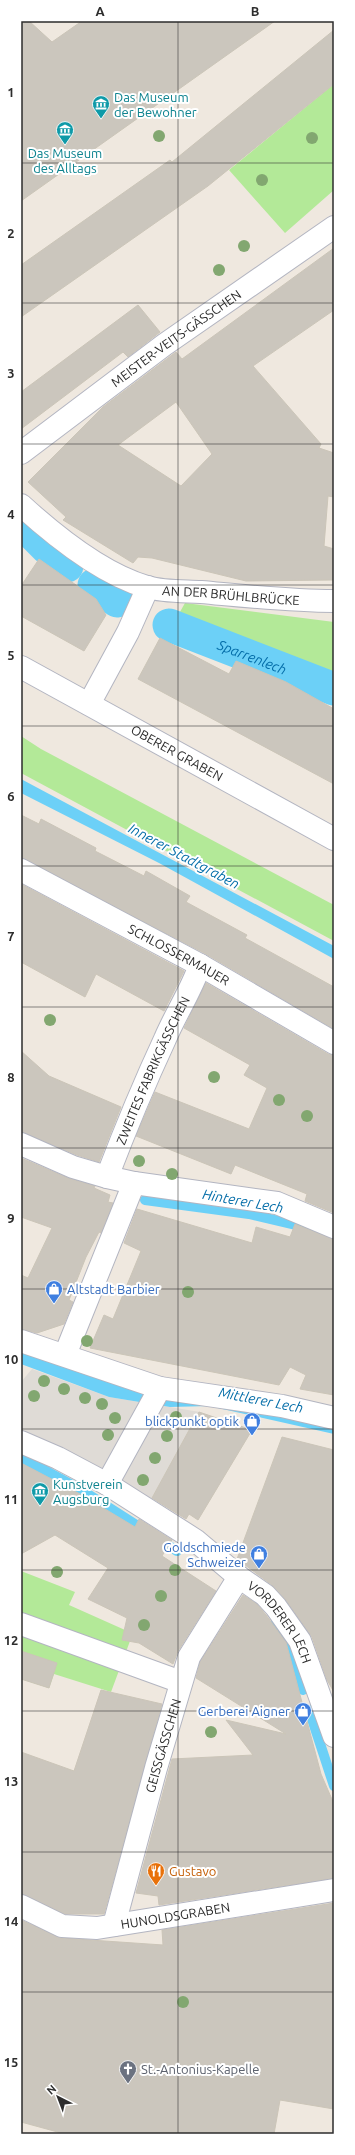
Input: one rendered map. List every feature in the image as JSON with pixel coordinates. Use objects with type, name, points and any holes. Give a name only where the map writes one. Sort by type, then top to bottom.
[{"type":"street","name":"MEISTER-VEITS-GÄSSCHEN","points":[[21,454],[164,345],[334,227]]},
{"type":"street","name":"AN DER BRÜHLBRÜCKE","points":[[21,505],[44,526],[78,552],[111,571],[145,594],[324,601]]},
{"type":"street","points":[[89,704],[128,632],[145,594]]},
{"type":"street","name":"OBERER GRABEN","points":[[21,667],[334,839]]},
{"type":"street","name":"SCHLOSSERMAUER","points":[[21,870],[200,964],[334,1043]]},
{"type":"street","name":"ZWEITES FABRIKGÄSSCHEN","points":[[107,1177],[136,1101],[171,1024],[192,988],[200,964]]},
{"type":"street","points":[[21,1144],[74,1167],[107,1177],[277,1203],[334,1227]]},
{"type":"street","points":[[65,1355],[134,1182]]},
{"type":"street","points":[[21,1342],[65,1355],[160,1388],[282,1406],[334,1418]]},
{"type":"street","points":[[107,1484],[160,1388]]},
{"type":"street","name":"VORDERER LECH","points":[[21,1442],[58,1458],[107,1484],[195,1540],[239,1577],[265,1596],[276,1607],[300,1641],[334,1736]]},
{"type":"street","name":"GEISSGÄSSCHEN","points":[[114,1925],[189,1657],[239,1577]]},
{"type":"street","points":[[21,1624],[181,1682]]},
{"type":"street","name":"HUNOLDSGRABEN","points":[[21,1906],[62,1926],[97,1928],[334,1890]]},
{"type":"green space","points":[[334,84],[334,190],[285,233],[229,170]]},
{"type":"green space","points":[[185,603],[334,622],[334,677],[176,619]]},
{"type":"green space","points":[[21,736],[41,749],[334,905],[334,941],[21,773]]},
{"type":"green space","points":[[21,1571],[75,1592],[69,1605],[125,1630],[130,1641],[111,1692],[54,1674],[49,1688],[21,1679]]},
{"type":"shaded area","points":[[32,1369],[109,1397],[200,1412],[140,1519],[91,1488],[21,1452],[21,1382]]},
{"type":"water","points":[[21,779],[334,946],[334,959],[159,863],[21,793]]},
{"type":"water","points":[[21,1349],[124,1388],[210,1399],[334,1424],[334,1434],[209,1406],[170,1407],[109,1397],[21,1364]]},
{"type":"building","points":[[21,21],[29,21],[52,42],[82,21],[275,21],[21,201]]},
{"type":"building","points":[[334,30],[334,84],[208,186],[21,317],[21,265],[170,160],[172,162]]},
{"type":"building","points":[[334,248],[334,310],[253,366],[321,444],[319,448],[334,453],[334,497],[328,496],[324,546],[334,549],[334,580],[246,581],[152,558],[138,557],[133,563],[63,520],[66,517],[28,482],[103,407],[176,352],[182,359]],"holes":[[[176,402],[212,454],[181,486],[118,445]]]},
{"type":"building","points":[[138,305],[160,332],[128,357],[123,352],[21,429],[21,392]]},
{"type":"building","points":[[39,559],[96,599],[106,615],[84,651],[21,616],[21,586]]},
{"type":"building","points":[[160,638],[229,674],[236,661],[286,682],[334,709],[334,784],[138,679]]},
{"type":"building","points":[[21,815],[39,824],[41,819],[96,848],[95,851],[144,876],[146,871],[190,896],[186,902],[247,935],[245,938],[334,987],[334,1029],[206,954],[21,858]]},
{"type":"building","points":[[21,884],[184,971],[164,1011],[96,974],[85,997],[21,962]]},
{"type":"building","points":[[206,983],[328,1054],[334,1055],[334,1213],[305,1201],[307,1194],[235,1165],[231,1174],[136,1136],[155,1092],[249,1129],[267,1088],[244,1075],[250,1065],[184,1028]]},
{"type":"building","points":[[21,1051],[49,1076],[121,1107],[99,1162],[77,1155],[21,1132]]},
{"type":"building","points":[[21,1158],[68,1178],[95,1186],[94,1188],[110,1195],[108,1202],[113,1203],[101,1233],[99,1232],[86,1257],[69,1300],[73,1302],[64,1324],[37,1333],[21,1329],[21,1275],[28,1278],[52,1228],[21,1217]]},
{"type":"building","points":[[137,1209],[252,1243],[256,1227],[290,1237],[295,1224],[334,1239],[334,1395],[300,1389],[306,1375],[290,1367],[279,1385],[90,1348],[104,1315],[113,1319],[141,1251],[124,1243]]},
{"type":"building","points":[[199,1412],[252,1430],[198,1520],[189,1514],[186,1519],[152,1498]]},
{"type":"building","points":[[282,1437],[334,1450],[334,1692],[327,1680],[312,1637],[286,1600],[272,1585],[237,1559]]},
{"type":"building","points":[[21,1463],[80,1494],[135,1527],[139,1519],[172,1540],[162,1556],[216,1591],[178,1651],[173,1664],[139,1643],[122,1640],[127,1618],[88,1599],[108,1568],[55,1535],[21,1554]]},
{"type":"building","points":[[243,1595],[257,1604],[286,1642],[321,1774],[334,1804],[334,1878],[159,1905],[158,1896],[136,1893],[172,1759],[253,1755],[226,1720],[286,1734],[196,1678],[200,1662]]},
{"type":"building","points":[[21,1651],[57,1663],[49,1688],[21,1679]]},
{"type":"building","points":[[101,1690],[162,1704],[104,1914],[65,1914],[21,1894],[21,1752],[74,1771]]},
{"type":"building","points":[[334,1903],[334,2109],[280,2100],[274,2134],[65,2134],[21,2122],[21,1920],[61,1938],[163,1945],[162,1930]]},
{"type":"waterway","name":"Sparrenlech","points":[[21,522],[47,548]]},
{"type":"waterway","name":"Sparrenlech","points":[[55,555],[67,566]]},
{"type":"waterway","name":"Sparrenlech","points":[[94,585],[117,601]]},
{"type":"waterway","name":"Sparrenlech","points":[[169,625],[334,689]]},
{"type":"waterway","name":"Hinterer Lech","points":[[145,1200],[249,1214],[304,1227],[334,1240]]},
{"type":"waterway","name":"VORDERER LECH","points":[[22,1458],[83,1491],[177,1551]]},
{"type":"waterway","name":"VORDERER LECH","points":[[273,1626],[284,1640],[292,1656],[303,1690]]},
{"type":"waterway","name":"VORDERER LECH","points":[[309,1710],[334,1786]]},
{"type":"place","name":"Das Museum der Bewohner","points":[[101,119]]},
{"type":"place","name":"Das Museum des Alltags","points":[[65,145]]},
{"type":"place","name":"Altstadt Barbier","points":[[54,1304]]},
{"type":"place","name":"blickpunkt optik","points":[[252,1436]]},
{"type":"place","name":"Kunstverein Augsburg","points":[[40,1506]]},
{"type":"place","name":"Goldschmiede Schweizer","points":[[259,1569]]},
{"type":"place","name":"Gerberei Aigner","points":[[303,1726]]},
{"type":"place","name":"Gustavo","points":[[156,1886]]},
{"type":"place","name":"St.-Antonius-Kapelle","points":[[128,2084]]},
{"type":"water label","name":"Innerer Stadtgraben","points":[[184,856]]},
{"type":"water label","name":"Mittlerer Lech","points":[[261,1400]]}]
